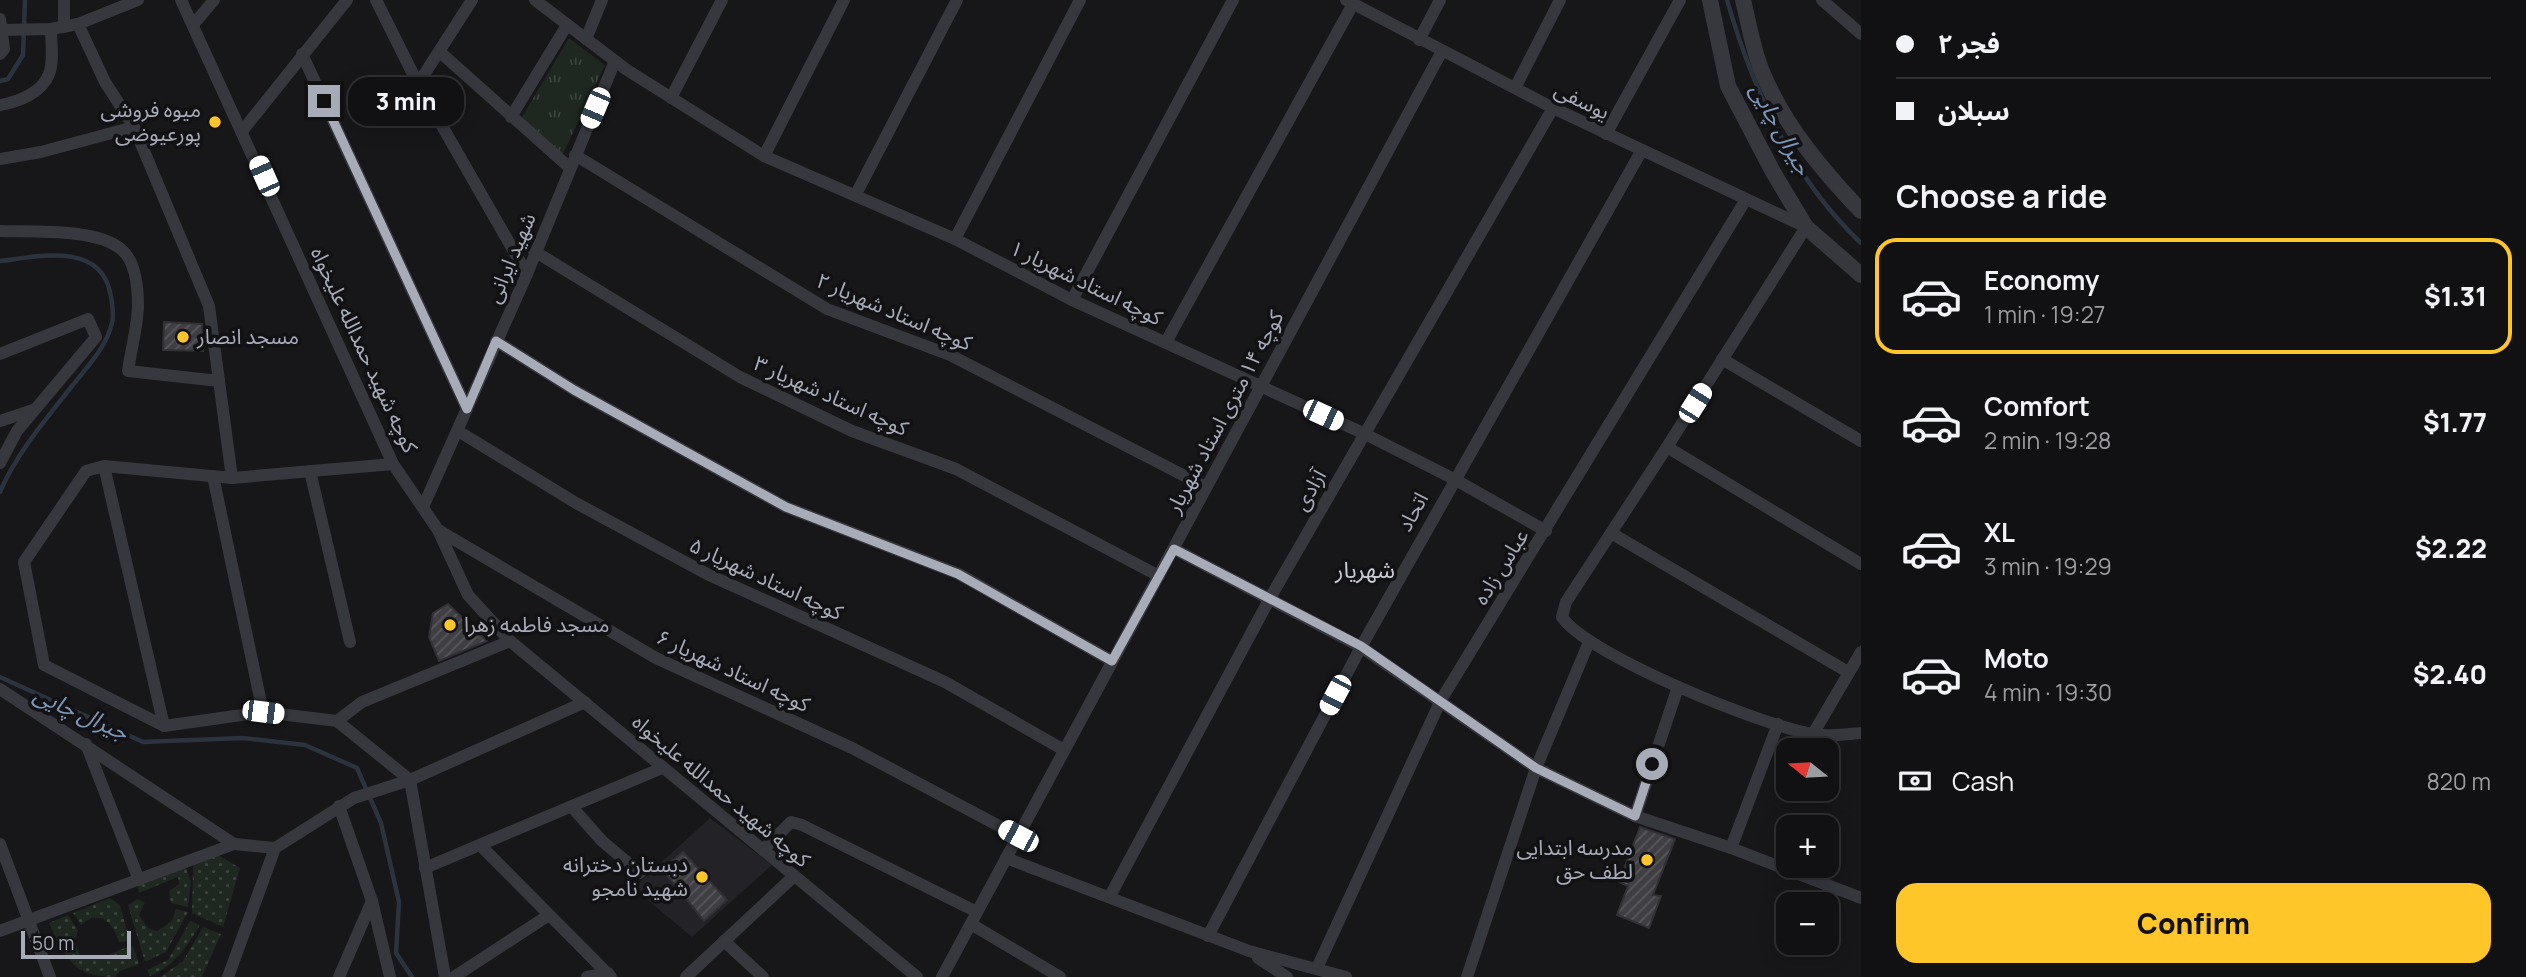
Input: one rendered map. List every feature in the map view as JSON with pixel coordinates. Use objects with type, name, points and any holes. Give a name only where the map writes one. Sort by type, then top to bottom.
[{"type":"street","points":[[0,105],[18,102],[37,89],[50,74],[64,0]]},
{"type":"street","points":[[0,54],[4,49],[1,24],[58,28],[78,24],[138,0]]},
{"type":"street","name":"کوچه شهید حمدالله علیخواه","points":[[181,0],[243,130],[393,464],[438,530],[468,595],[510,641],[917,977]]},
{"type":"street","points":[[193,25],[214,0]]},
{"type":"street","points":[[243,130],[347,0]]},
{"type":"street","points":[[376,0],[418,84],[527,274]]},
{"type":"street","points":[[418,84],[472,0]]},
{"type":"street","name":"کوچه استاد شهریار ۱","points":[[535,0],[615,61],[764,156],[955,239],[1072,300],[1365,434],[1454,479],[1546,531]]},
{"type":"street","points":[[586,39],[602,0]]},
{"type":"street","points":[[671,98],[722,0]]},
{"type":"street","points":[[764,156],[844,0]]},
{"type":"street","points":[[856,194],[957,0]]},
{"type":"street","points":[[955,239],[1080,0]]},
{"type":"street","points":[[1072,300],[1233,0]]},
{"type":"street","points":[[1419,40],[1440,0]]},
{"type":"street","points":[[1515,88],[1560,0]]},
{"type":"street","points":[[1605,134],[1680,0]]},
{"type":"street","points":[[1710,0],[1728,86],[1806,227],[1861,275]]},
{"type":"street","points":[[1743,0],[1762,72],[1785,116],[1811,155],[1861,211]]},
{"type":"street","points":[[1822,0],[1861,32]]},
{"type":"street","points":[[1166,342],[1350,2]]},
{"type":"street","name":"یوسفی","points":[[1350,2],[1605,134],[1806,227]]},
{"type":"street","points":[[78,24],[105,82],[134,127],[209,306],[232,478]]},
{"type":"street","points":[[511,117],[567,25]]},
{"type":"street","name":"کوچه ۱۴ متری استاد شهریار","points":[[942,977],[1442,51]]},
{"type":"street","name":"کوچه استاد شهریار ۲","points":[[440,52],[511,117],[572,162],[827,309],[950,355],[1206,487]]},
{"type":"street","points":[[302,54],[467,409]]},
{"type":"street","name":"شهید ایرانی","points":[[423,507],[527,274],[534,251],[615,61]]},
{"type":"street","name":"آزادی","points":[[1110,896],[1269,598],[1553,108]]},
{"type":"street","points":[[0,159],[41,152],[134,127]]},
{"type":"street","name":"اتحاد","points":[[1208,936],[1361,646],[1642,150]]},
{"type":"street","name":"عباس زاده","points":[[1317,968],[1441,700],[1745,201]]},
{"type":"street","points":[[1806,227],[1566,602],[1562,617],[1589,642],[1678,687],[1813,734],[1861,733]]},
{"type":"street","points":[[0,231],[86,237],[122,250],[133,268],[138,307],[128,371],[219,381]]},
{"type":"street","name":"کوچه استاد شهریار ۳","points":[[534,251],[740,377],[852,431],[956,469],[1158,576]]},
{"type":"street","points":[[0,354],[88,319],[96,337],[17,431],[0,463]]},
{"type":"street","points":[[496,341],[574,390],[786,507],[958,574],[1112,661]]},
{"type":"street","points":[[1722,359],[1861,441]]},
{"type":"street","points":[[0,421],[36,409]]},
{"type":"street","name":"کوچه استاد شهریار ۵","points":[[458,431],[576,503],[707,575],[945,682],[1064,750]]},
{"type":"street","points":[[1667,447],[1861,564]]},
{"type":"street","points":[[393,464],[232,478],[104,466],[86,471],[24,562],[44,665],[164,726],[263,712],[337,722],[410,780],[445,977]]},
{"type":"street","points":[[104,466],[164,726]]},
{"type":"street","points":[[310,471],[350,642]]},
{"type":"street","points":[[213,476],[263,712]]},
{"type":"street","name":"کوچه استاد شهریار ۶","points":[[438,530],[656,659],[852,748],[1018,836]]},
{"type":"street","points":[[1611,533],[1848,672]]},
{"type":"street","points":[[1174,549],[1361,646],[1536,768],[1635,816],[1731,848],[1861,898]]},
{"type":"street","points":[[337,722],[362,702],[510,641]]},
{"type":"street","points":[[1467,977],[1536,768],[1589,642]]},
{"type":"street","points":[[1813,734],[1861,652]]},
{"type":"street","points":[[1635,816],[1678,687]]},
{"type":"street","points":[[0,689],[86,743],[234,844]]},
{"type":"street","points":[[228,977],[275,848],[354,798],[410,780],[585,702]]},
{"type":"street","points":[[1731,848],[1778,724]]},
{"type":"street","points":[[86,743],[139,880]]},
{"type":"street","points":[[425,868],[662,768]]},
{"type":"street","points":[[339,806],[372,901],[390,977]]},
{"type":"street","points":[[572,807],[602,841],[640,873]]},
{"type":"street","points":[[763,850],[791,822],[802,825],[977,912]]},
{"type":"street","points":[[0,844],[51,977]]},
{"type":"street","points":[[0,931],[234,844],[275,848]]},
{"type":"street","points":[[481,846],[610,975]]},
{"type":"street","points":[[1006,858],[1249,951],[1346,977]]},
{"type":"street","points":[[686,977],[793,877]]},
{"type":"street","points":[[339,977],[372,901]]},
{"type":"street","points":[[454,977],[549,915]]},
{"type":"street","points":[[971,924],[1060,977]]},
{"type":"street","points":[[724,941],[763,977]]},
{"type":"street","points":[[1249,951],[1287,977]]},
{"type":"street","points":[[587,977],[610,975]]},
{"type":"shaded area","name":"دبستان دخترانه شهید نامجو","points":[[710,818],[772,865],[692,937],[633,888]]},
{"type":"green space","points":[[569,38],[605,65],[563,154],[519,122]]},
{"type":"green space","points":[[218,855],[240,868],[223,927],[192,913],[193,866]]},
{"type":"green space","points":[[186,867],[191,882],[188,907],[171,903],[169,891],[179,884],[178,877],[139,893],[137,885]]},
{"type":"green space","points":[[110,898],[120,905],[130,941],[119,942],[105,920],[94,918],[81,925],[73,913]]},
{"type":"green space","points":[[137,899],[145,902],[139,915],[148,928],[157,931],[172,921],[176,909],[188,912],[166,952],[145,962],[128,905]]},
{"type":"green space","points":[[68,915],[78,930],[75,941],[79,954],[94,958],[133,946],[139,964],[120,971],[115,977],[100,976],[79,969],[60,946],[49,923]]},
{"type":"green space","points":[[190,921],[200,925],[185,948],[167,967],[150,976],[147,970],[168,960]]},
{"type":"green space","points":[[203,927],[221,934],[202,977],[160,977],[183,961]]},
{"type":"building","name":"مسجد انصار","points":[[164,322],[202,324],[203,351],[163,350]]},
{"type":"building","name":"مسجد فاطمه زهرا","points":[[448,604],[487,641],[439,661],[429,637],[433,613]]},
{"type":"building","name":"مدرسه ابتدایی لطف حق","points":[[1640,827],[1675,839],[1653,895],[1661,896],[1649,928],[1617,915],[1628,886],[1619,882]]},
{"type":"building","points":[[683,852],[727,900],[704,921],[662,869]]},
{"type":"waterway","name":"جیرال چایی","points":[[0,81],[8,79],[23,55],[25,0]]},
{"type":"waterway","name":"جیرال چایی","points":[[1727,0],[1749,67],[1778,131],[1815,190],[1836,218],[1861,243]]},
{"type":"waterway","name":"جیرال چایی","points":[[0,261],[64,256],[93,265],[104,276],[110,292],[113,316],[101,349],[33,437],[14,464],[0,492]]},
{"type":"waterway","name":"جیرال چایی","points":[[0,677],[143,742],[242,738],[305,745],[357,768],[381,823],[399,902],[396,953],[412,977]]},
{"type":"place","name":"میوه فروشی پورعیوضی","points":[[215,122]]},
{"type":"place","name":"مسجد انصار","points":[[183,337]]},
{"type":"place","name":"مسجد فاطمه زهرا","points":[[450,625]]},
{"type":"place","name":"مدرسه ابتدایی لطف حق","points":[[1647,860]]},
{"type":"place","name":"دبستان دخترانه شهید نامجو","points":[[702,877]]},
{"type":"district","name":"شهریار","points":[[1365,570]]},
{"type":"route","points":[[324,101],[467,409],[496,341],[574,390],[786,507],[958,574],[1112,661],[1174,549],[1361,646],[1536,768],[1635,816],[1652,764]]}]
